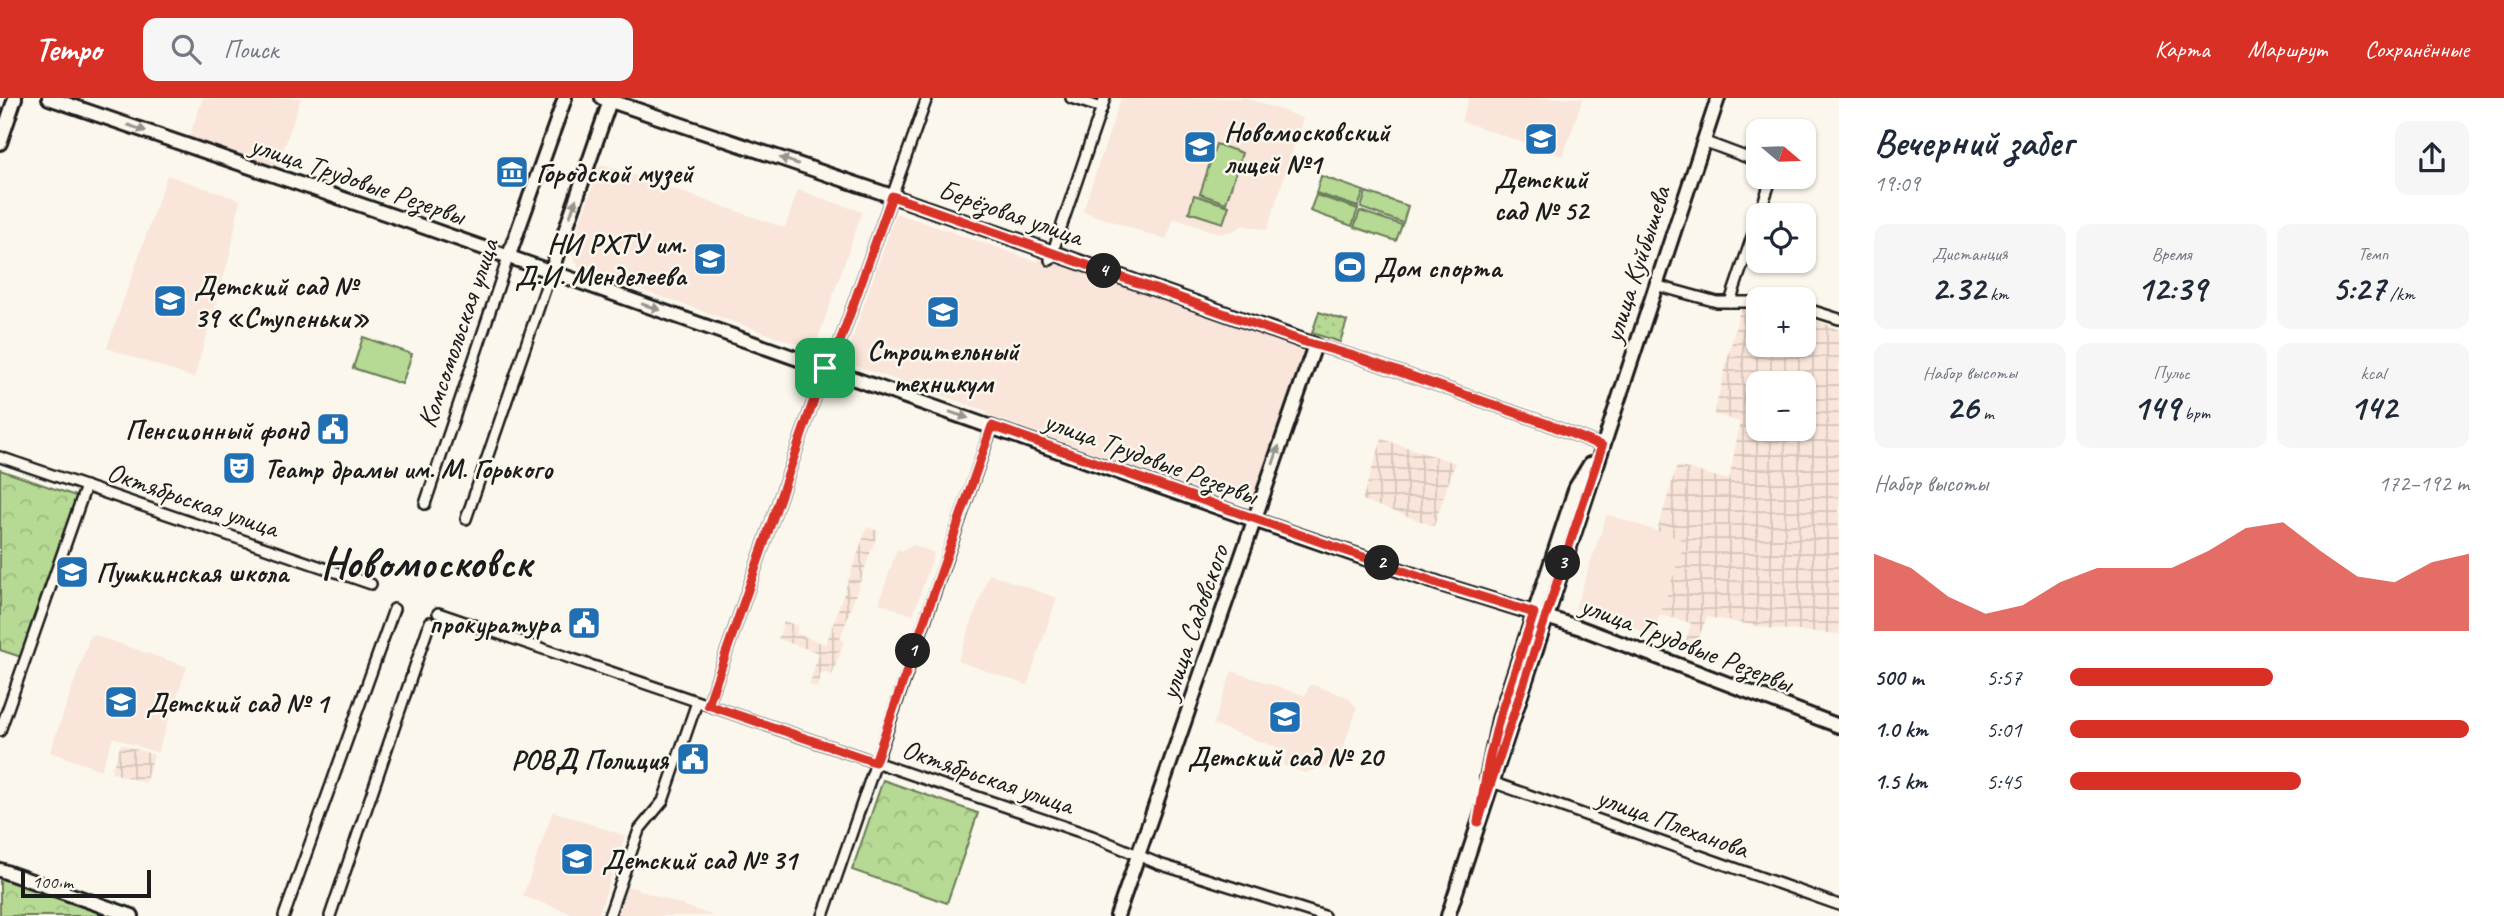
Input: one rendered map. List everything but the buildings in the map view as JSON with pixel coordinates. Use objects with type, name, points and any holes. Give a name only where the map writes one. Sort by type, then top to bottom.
[{"type":"street","points":[[0,143],[15,98]]},
{"type":"street","name":"улица Трудовые Резервы","points":[[49,98],[1255,520],[1440,584],[1540,615],[1839,726]]},
{"type":"street","name":"Комсомольская улица","points":[[425,505],[565,98]]},
{"type":"street","points":[[708,705],[926,98]]},
{"type":"street","points":[[1071,98],[1101,108]]},
{"type":"street","points":[[1051,256],[1105,98]]},
{"type":"street","name":"улица Куйбышева","points":[[1540,615],[1576,487],[1602,446],[1718,98]]},
{"type":"street","points":[[466,519],[608,99]]},
{"type":"street","name":"Берёзовая улица","points":[[608,99],[892,196],[1051,256],[1354,356],[1545,423],[1602,446]]},
{"type":"street","points":[[1703,141],[1746,157]]},
{"type":"street","points":[[1730,302],[1746,255]]},
{"type":"street","points":[[1655,285],[1717,302],[1746,302]]},
{"type":"street","points":[[1816,312],[1839,319]]},
{"type":"street","name":"улица Садовского","points":[[1117,916],[1315,345]]},
{"type":"street","points":[[823,916],[992,426]]},
{"type":"street","name":"Октябрьская улица","points":[[0,457],[372,584]]},
{"type":"street","points":[[0,731],[86,486]]},
{"type":"street","points":[[284,916],[394,609]]},
{"type":"street","name":"Октябрьская улица","points":[[438,613],[1092,836],[1171,868],[1324,916]]},
{"type":"street","points":[[1448,916],[1492,782],[1540,615]]},
{"type":"street","points":[[1478,822],[1499,719],[1540,615]]},
{"type":"street","points":[[330,916],[430,622]]},
{"type":"street","points":[[609,916],[639,830],[663,801],[697,702]]},
{"type":"street","name":"улица Плеханова","points":[[1492,782],[1839,905]]},
{"type":"street","points":[[0,870],[132,916]]},
{"type":"shaded area","points":[[203,98],[301,98],[276,171],[188,141]]},
{"type":"shaded area","name":"Новомосковский лицей №1","points":[[1121,98],[1246,98],[1303,118],[1267,230],[1244,225],[1220,234],[1174,218],[1166,240],[1083,211]]},
{"type":"shaded area","name":"Детский сад № 52","points":[[1469,98],[1583,98],[1563,156],[1461,121]]},
{"type":"shaded area","name":"НИ РХТУ им. Д.И. Менделеева","points":[[601,164],[785,228],[798,190],[862,212],[814,350],[579,268],[570,250]]},
{"type":"shaded area","name":"Детский сад № 39 «Ступеньки»","points":[[167,175],[240,200],[230,254],[194,378],[107,348]]},
{"type":"shaded area","points":[[896,213],[1038,262],[1040,256],[1305,349],[1251,504],[1169,479],[987,415],[987,411],[844,362]]},
{"type":"shaded area","points":[[1741,305],[1746,305],[1746,357],[1816,357],[1816,319],[1839,330],[1839,634],[1774,629],[1707,617],[1694,648],[1685,645],[1691,623],[1660,615],[1685,541],[1657,531],[1677,466],[1729,480],[1740,422],[1714,414]]},
{"type":"shaded area","points":[[1382,439],[1455,463],[1434,526],[1362,500]]},
{"type":"shaded area","points":[[1607,514],[1685,541],[1653,635],[1575,609]]},
{"type":"shaded area","points":[[867,527],[878,531],[840,639],[844,641],[832,675],[822,672],[817,688],[809,685],[819,653],[778,639],[784,621],[798,626],[796,634],[826,644]]},
{"type":"shaded area","points":[[913,545],[934,553],[913,615],[879,603],[897,549],[902,551]]},
{"type":"shaded area","points":[[989,574],[1057,598],[1027,685],[958,661]]},
{"type":"shaded area","name":"Детский сад № 1","points":[[91,634],[187,667],[157,753],[113,737],[101,770],[50,752]]},
{"type":"shaded area","name":"Детский сад № 20","points":[[1232,671],[1305,696],[1310,684],[1347,697],[1357,708],[1338,763],[1304,773],[1283,765],[1288,751],[1213,725]]},
{"type":"shaded area","points":[[121,744],[154,755],[145,783],[111,772]]},
{"type":"shaded area","name":"Детский сад № 31","points":[[553,811],[625,836],[598,916],[579,916],[523,896]]},
{"type":"shaded area","points":[[627,886],[711,915],[711,916],[617,916]]},
{"type":"green space","points":[[1216,144],[1242,153],[1226,203],[1200,194]]},
{"type":"green space","points":[[1321,176],[1364,191],[1358,207],[1316,193]]},
{"type":"green space","points":[[1366,192],[1408,206],[1403,223],[1361,208]]},
{"type":"green space","points":[[1194,195],[1229,206],[1223,223],[1189,212]]},
{"type":"green space","points":[[1316,195],[1358,209],[1352,226],[1310,211]]},
{"type":"green space","points":[[1360,211],[1402,225],[1396,241],[1354,227]]},
{"type":"green space","points":[[1319,312],[1347,321],[1340,342],[1312,333]]},
{"type":"green space","points":[[363,337],[412,354],[402,384],[353,368]]},
{"type":"green space","points":[[0,470],[79,497],[24,658],[0,650]]},
{"type":"green space","points":[[883,780],[978,813],[947,903],[852,870]]},
{"type":"green space","points":[[0,877],[111,916],[0,916]]},
{"type":"place","name":"Детский сад № 52","points":[[1541,139]]},
{"type":"place","name":"Новомосковский лицей №1","points":[[1200,147]]},
{"type":"place","name":"Городской музей","points":[[512,172]]},
{"type":"place","name":"НИ РХТУ им. Д.И. Менделеева","points":[[710,259]]},
{"type":"place","name":"Дом спорта","points":[[1350,267]]},
{"type":"place","name":"Детский сад № 39 «Ступеньки»","points":[[170,301]]},
{"type":"place","name":"Строительный техникум","points":[[943,312]]},
{"type":"place","name":"Пенсионный фонд","points":[[333,429]]},
{"type":"place","name":"Театр драмы им. М. Горького","points":[[239,468]]},
{"type":"place","name":"Пушкинская школа","points":[[72,572]]},
{"type":"place","name":"прокуратура","points":[[584,623]]},
{"type":"place","name":"Детский сад № 1","points":[[121,702]]},
{"type":"place","name":"Детский сад № 20","points":[[1285,717]]},
{"type":"place","name":"РОВД Полиция","points":[[693,759]]},
{"type":"place","name":"Детский сад № 31","points":[[577,859]]},
{"type":"district","name":"Новомосковск","points":[[426,562]]},
{"type":"route","points":[[892,196],[1302,341],[1354,356],[1545,423],[1602,446],[1478,822],[1499,719],[1534,613],[1440,584],[992,426],[875,762],[708,705],[825,368],[830,370],[892,196]]}]
